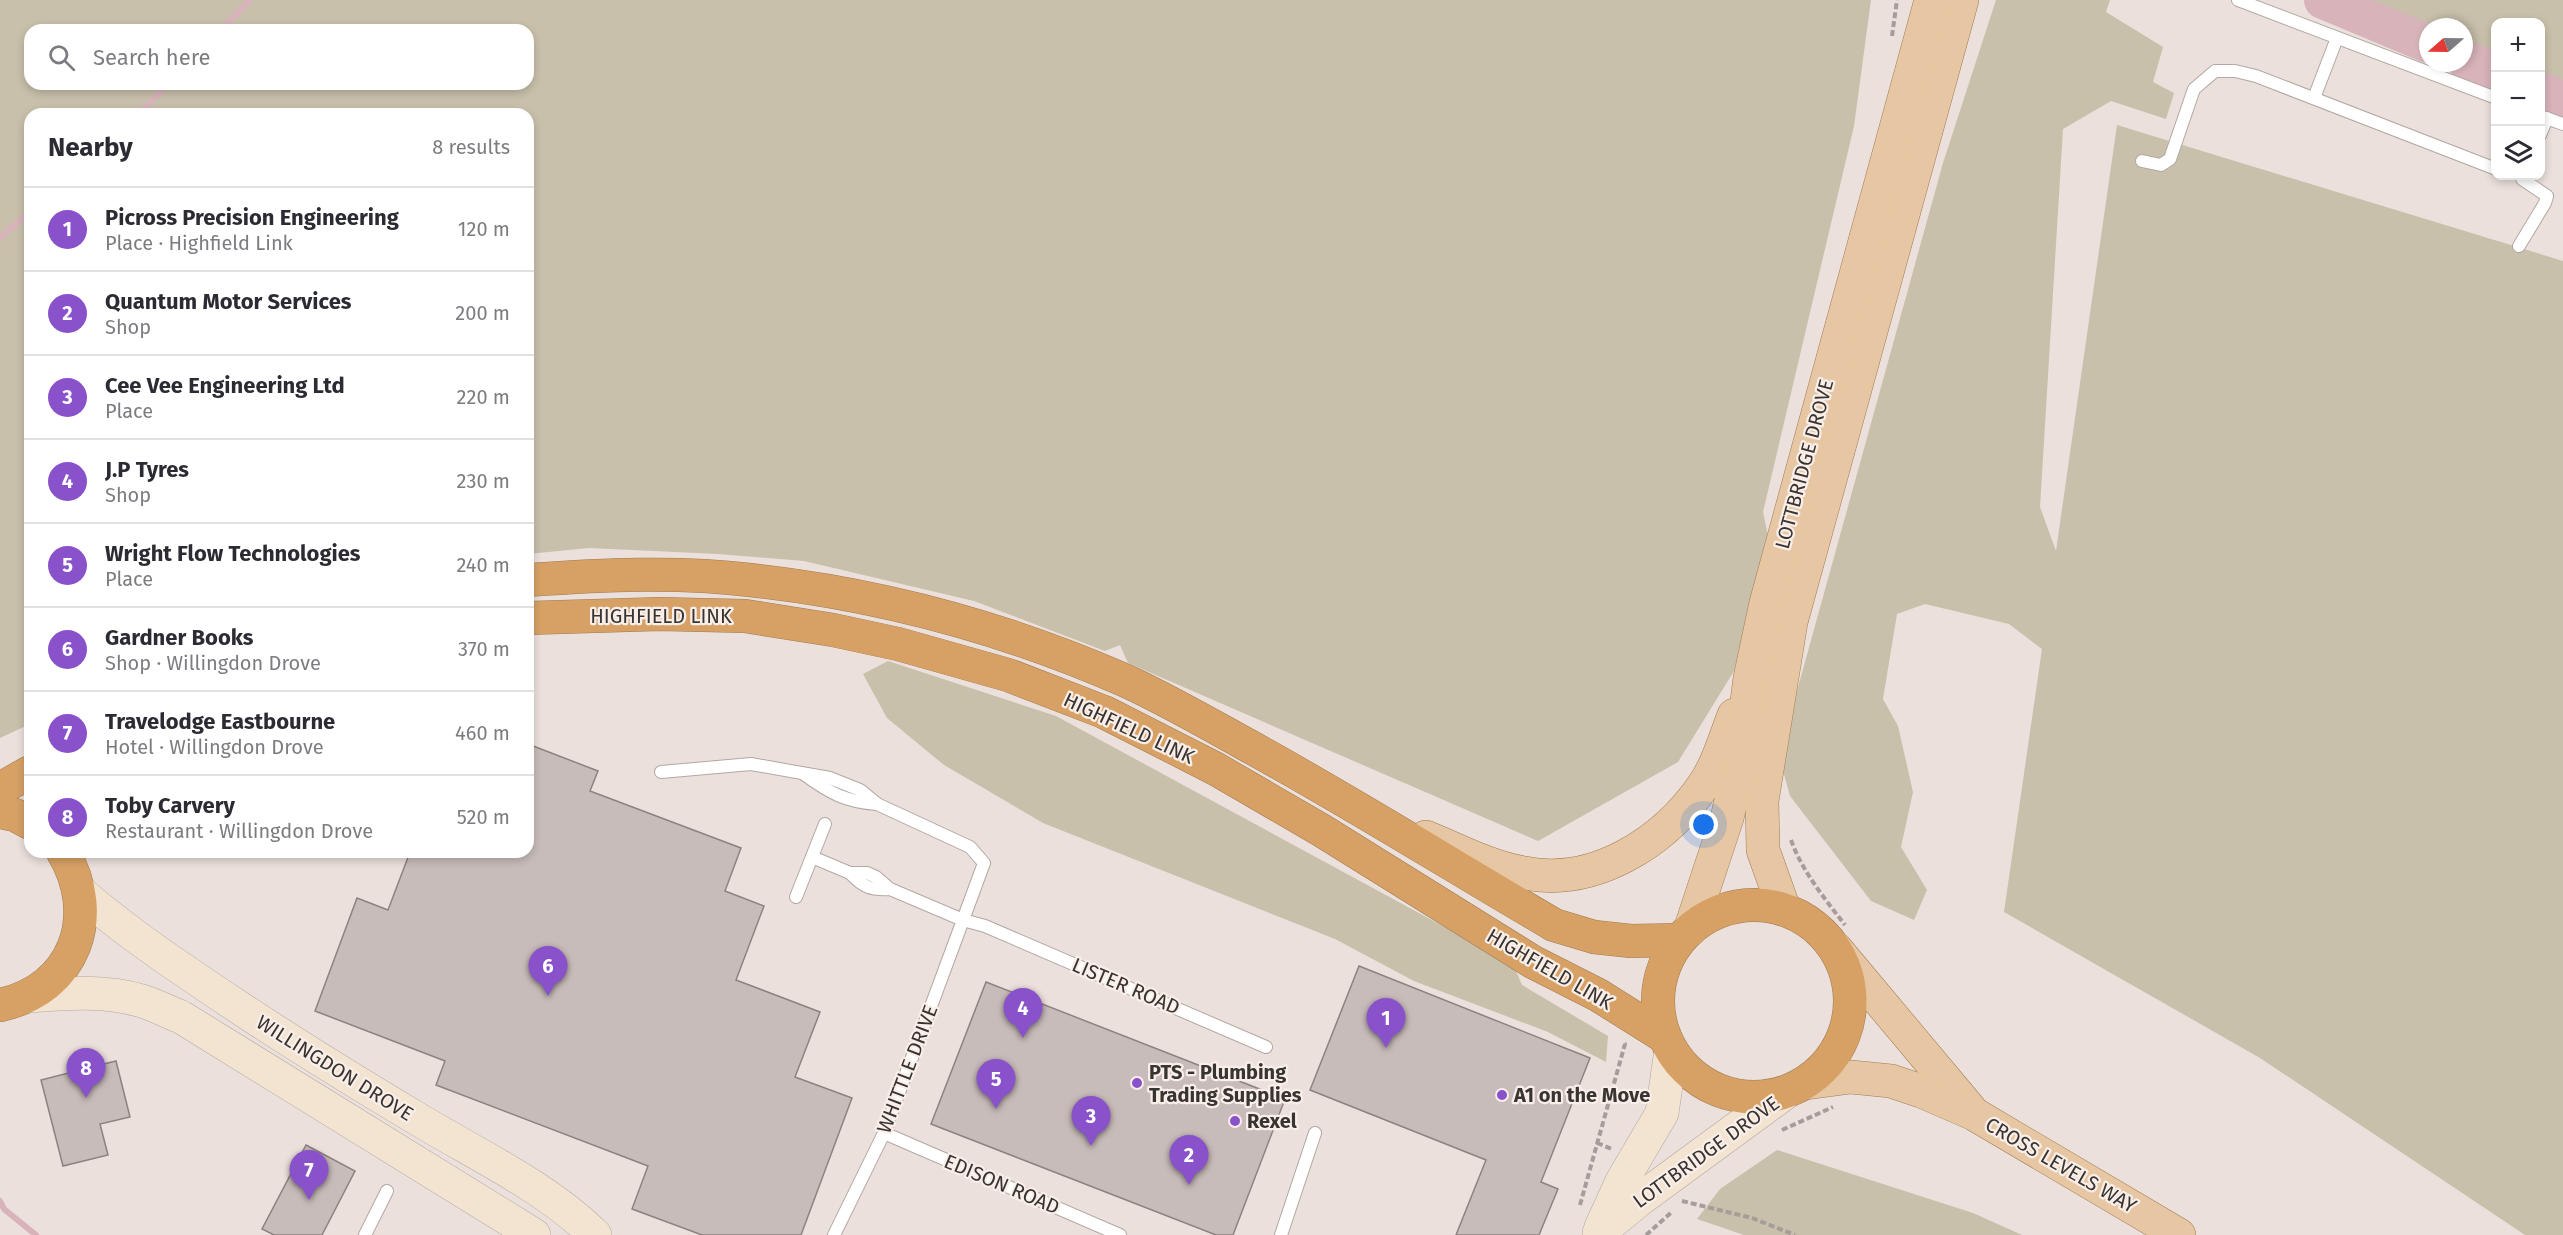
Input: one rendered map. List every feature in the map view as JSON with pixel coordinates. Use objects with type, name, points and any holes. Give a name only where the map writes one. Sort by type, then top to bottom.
[{"type":"highway","name":"HIGHFIELD LINK","points":[[534,580],[608,575],[748,579],[862,596],[947,617],[1052,651],[1126,681],[1207,723],[1373,817],[1554,925],[1594,937],[1631,941],[1684,934]]},
{"type":"highway","name":"HIGHFIELD LINK","points":[[534,618],[660,614],[745,616],[833,630],[898,644],[1008,675],[1104,712],[1216,769],[1321,830],[1533,962],[1598,994],[1668,1043]]},
{"type":"highway","points":[[0,789],[24,775]]},
{"type":"highway","points":[[0,812],[24,819]]},
{"type":"highway","points":[[8,1003],[50,981],[66,963],[76,940],[81,916],[75,866]]},
{"type":"highway","points":[[1759,905],[1784,909],[1804,918],[1822,932],[1842,939],[1851,998],[1849,1023],[1840,1047],[1830,1060],[1795,1088],[1759,1098],[1725,1093],[1708,1086],[1687,1071],[1668,1043],[1659,1013],[1659,989],[1665,965],[1684,934],[1710,915],[1734,907],[1759,905]]},
{"type":"main road","name":"LOTTBRIDGE DROVE","points":[[1684,934],[1727,818],[1738,771],[1750,678],[1769,592],[1931,0]]},
{"type":"main road","name":"LOTTBRIDGE DROVE","points":[[1784,909],[1763,850],[1762,801],[1791,622],[1962,0]]},
{"type":"main road","points":[[1373,817],[1490,864],[1526,874],[1566,874],[1612,863],[1648,843],[1678,817],[1704,784],[1750,678]]},
{"type":"main road","name":"CROSS LEVELS WAY","points":[[1842,939],[1974,1114]]},
{"type":"main road","name":"CROSS LEVELS WAY","points":[[1795,1088],[1851,1077],[1891,1081],[1921,1091],[1974,1114],[2179,1235]]},
{"type":"street","name":"WILLINGDON DROVE","points":[[75,866],[106,915],[158,953],[281,1037],[418,1120],[500,1165],[545,1194],[595,1235]]},
{"type":"street","name":"WILLINGDON DROVE","points":[[8,1003],[76,993],[115,995],[143,1001],[181,1017],[534,1235]]},
{"type":"street","name":"LOTTBRIDGE DROVE","points":[[1592,1226],[1622,1181],[1662,1113],[1668,1043]]},
{"type":"street","name":"LOTTBRIDGE DROVE","points":[[1592,1226],[1639,1200],[1795,1088]]},
{"type":"lane","points":[[2238,0],[2491,96]]},
{"type":"lane","points":[[2314,98],[2337,38]]},
{"type":"lane","points":[[2142,161],[2161,165],[2170,159],[2194,89],[2215,71],[2235,71],[2256,76],[2491,167]]},
{"type":"lane","points":[[2545,117],[2563,124]]},
{"type":"lane","points":[[2519,246],[2547,196],[2523,180]]},
{"type":"lane","name":"WHITTLE DRIVE","points":[[661,772],[751,764],[799,771],[827,791],[854,803],[877,804],[970,847],[984,863],[884,1133],[834,1235]]},
{"type":"lane","points":[[796,897],[825,824]]},
{"type":"lane","points":[[812,857],[850,873],[867,873],[876,877],[890,890],[963,920]]},
{"type":"lane","name":"LISTER ROAD","points":[[963,920],[985,926],[1266,1047]]},
{"type":"lane","name":"EDISON ROAD","points":[[884,1133],[1120,1235]]},
{"type":"lane","points":[[1281,1235],[1316,1133]]},
{"type":"lane","points":[[365,1235],[387,1191]]},
{"type":"path","points":[[1892,40],[1897,0]]},
{"type":"path","points":[[1789,835],[1795,852],[1827,902],[1842,939]]},
{"type":"path","points":[[1592,1226],[1625,1044],[1616,1038]]},
{"type":"path","points":[[1777,1132],[1842,1103]]},
{"type":"path","points":[[1646,1235],[1692,1195]]},
{"type":"path","points":[[1683,1203],[1752,1218],[1795,1235]]},
{"type":"shaded area","points":[[0,0],[1871,0],[1854,126],[1763,512],[1768,536],[1734,671],[1678,762],[1538,841],[1128,663],[1120,645],[1105,651],[974,601],[804,561],[589,548],[534,553],[534,108],[24,108],[24,727],[0,738]]},
{"type":"shaded area","points":[[1996,0],[2110,0],[2106,12],[2163,47],[2153,82],[2174,93],[2166,119],[2111,101],[2063,129],[2040,507],[2056,551],[2117,125],[2563,261],[2563,1235],[2525,1235],[2260,1058],[2004,912],[2042,649],[2009,624],[1925,604],[1897,614],[1883,699],[1898,726],[1913,792],[1901,847],[1927,890],[1914,920],[1871,901],[1790,796],[1779,756],[1943,163]]},
{"type":"shaded area","points":[[2323,0],[2563,0],[2563,100],[2545,93],[2545,18],[2491,18],[2491,70],[2473,63],[2473,18],[2419,18],[2419,40]]},
{"type":"shaded area","points":[[888,661],[1056,716],[1513,964],[1522,985],[1608,1036],[1606,1062],[1548,1032],[1414,981],[1335,939],[1043,823],[944,765],[887,718],[863,674]]},
{"type":"shaded area","points":[[1777,1150],[1973,1213],[2022,1235],[1744,1235],[1697,1219],[1720,1189]]},
{"type":"building","points":[[534,746],[598,771],[590,791],[741,848],[725,891],[764,906],[736,980],[820,1012],[795,1077],[852,1098],[801,1235],[702,1235],[632,1209],[648,1166],[436,1085],[445,1061],[315,1011],[357,898],[388,910],[408,858],[534,858]]},
{"type":"building","points":[[1359,966],[1590,1058],[1541,1182],[1558,1189],[1539,1235],[1456,1235],[1486,1160],[1310,1090]]},
{"type":"building","points":[[986,982],[1285,1099],[1233,1235],[1216,1235],[931,1124]]},
{"type":"building","points":[[116,1061],[130,1117],[100,1124],[108,1155],[63,1166],[41,1080]]},
{"type":"building","points":[[306,1145],[355,1171],[322,1235],[274,1235],[262,1229]]},
{"type":"waterway","points":[[227,24],[250,0]]},
{"type":"waterway","points":[[2323,0],[2419,40]]},
{"type":"waterway","points":[[2473,63],[2491,70]]},
{"type":"waterway","points":[[145,108],[162,90]]},
{"type":"waterway","points":[[2545,93],[2563,100]]},
{"type":"waterway","points":[[0,238],[24,217]]},
{"type":"waterway","points":[[0,1201],[4,1209],[36,1235]]},
{"type":"place","name":"Gardner Books","points":[[548,996]]},
{"type":"place","name":"J.P Tyres","points":[[1023,1038]]},
{"type":"place","name":"Picross Precision Engineering","points":[[1386,1048]]},
{"type":"place","name":"PTS - Plumbing Trading Supplies","points":[[1137,1083]]},
{"type":"place","name":"A1 on the Move","points":[[1502,1095]]},
{"type":"place","name":"Toby Carvery","points":[[86,1098]]},
{"type":"place","name":"Wright Flow Technologies","points":[[996,1109]]},
{"type":"place","name":"Rexel","points":[[1235,1121]]},
{"type":"place","name":"Cee Vee Engineering Ltd","points":[[1091,1146]]},
{"type":"place","name":"Quantum Motor Services","points":[[1189,1185]]},
{"type":"place","name":"Travelodge Eastbourne","points":[[309,1200]]}]
